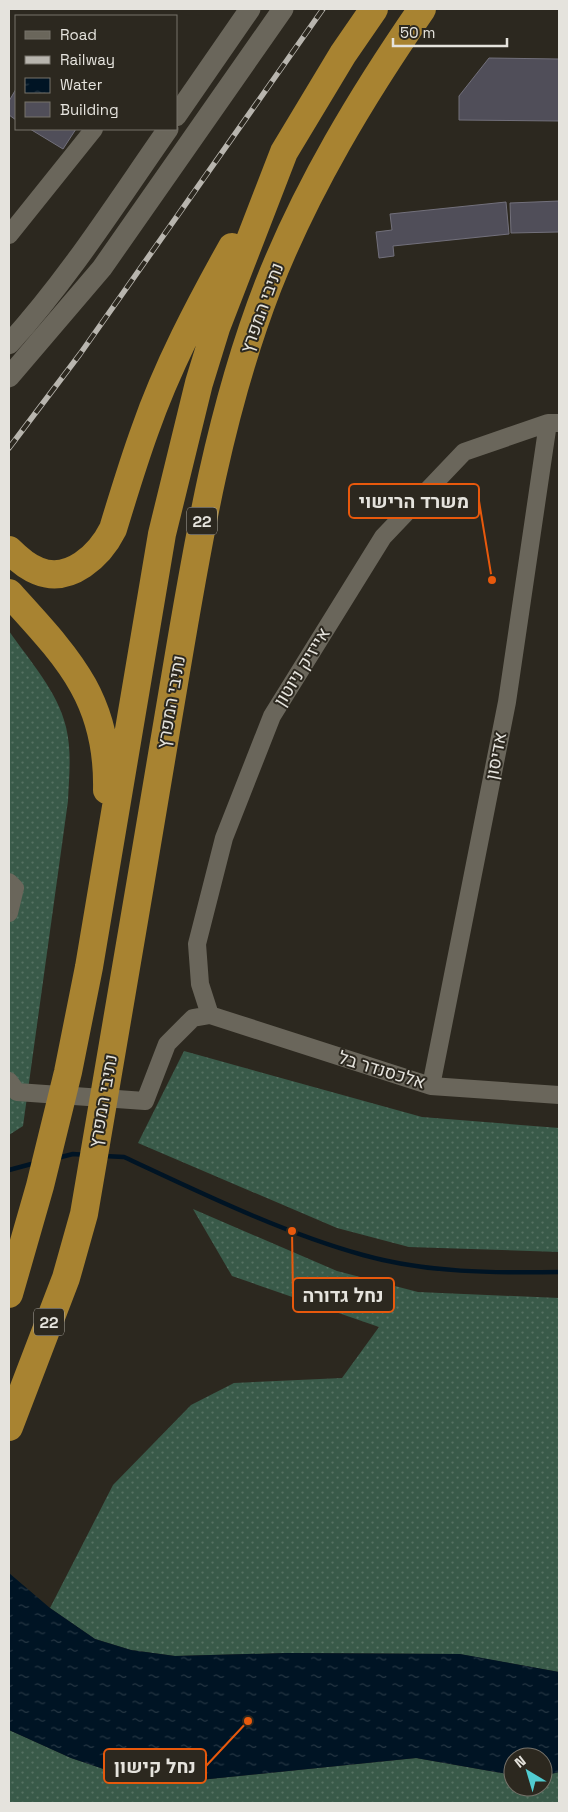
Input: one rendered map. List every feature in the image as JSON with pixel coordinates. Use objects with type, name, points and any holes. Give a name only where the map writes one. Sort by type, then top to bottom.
[{"type":"highway","name":"נתיבי המפרץ","points":[[9,1294],[31,1220],[68,1072],[89,967],[162,534],[183,441],[216,328],[284,152],[343,54],[374,9]]},
{"type":"highway","name":"נתיבי המפרץ","points":[[9,1427],[66,1278],[84,1214],[198,540],[234,393],[268,287],[293,228],[376,75],[422,9]]},
{"type":"highway","points":[[9,550],[36,571],[52,575],[72,571],[90,559],[106,542],[113,529],[145,429],[199,305],[284,152]]},
{"type":"highway","points":[[9,593],[49,636],[83,682],[96,708],[102,731],[108,765],[107,801],[89,967]]},
{"type":"street","points":[[178,113],[250,9]]},
{"type":"street","points":[[9,377],[102,268],[283,9]]},
{"type":"street","points":[[9,235],[93,130]]},
{"type":"street","points":[[9,344],[37,313],[82,253],[167,130]]},
{"type":"street","name":"אייזיק ניוטון","points":[[210,1015],[200,984],[197,944],[224,838],[272,716],[383,537],[464,452],[554,423]]},
{"type":"street","name":"אדיסון","points":[[432,1086],[507,702],[554,423]]},
{"type":"street","points":[[9,882],[14,888],[9,913]]},
{"type":"street","points":[[9,1081],[17,1092],[145,1101],[166,1044],[193,1018],[210,1015]]},
{"type":"street","name":"אלכסנדר בל","points":[[210,1015],[432,1086],[559,1095]]},
{"type":"green space","points":[[9,631],[57,701],[66,727],[70,764],[68,801],[23,1126],[9,1135]]},
{"type":"green space","points":[[184,1051],[422,1117],[559,1128],[559,1252],[409,1247],[337,1228],[138,1143]]},
{"type":"green space","points":[[193,1209],[337,1271],[418,1292],[559,1298],[559,1672],[459,1654],[287,1653],[175,1656],[131,1650],[95,1639],[50,1608],[113,1485],[191,1405],[234,1383],[342,1378],[379,1327],[232,1276]]},
{"type":"green space","points":[[9,1730],[71,1758],[142,1782],[190,1781],[416,1758],[503,1773],[503,1797],[553,1797],[553,1774],[559,1772],[559,1803],[9,1803]]},
{"type":"water","points":[[9,1573],[50,1608],[95,1639],[131,1650],[175,1656],[287,1653],[460,1654],[559,1672],[559,1772],[553,1774],[553,1747],[503,1747],[503,1773],[416,1758],[190,1781],[142,1782],[71,1758],[9,1730]]},
{"type":"building","points":[[489,58],[559,59],[559,121],[459,120],[459,96]]},
{"type":"building","points":[[15,91],[15,119],[9,115],[9,101]]},
{"type":"building","points":[[32,130],[75,130],[63,149]]},
{"type":"building","points":[[559,201],[559,232],[511,233],[510,203]]},
{"type":"building","points":[[506,202],[509,234],[393,246],[394,256],[379,258],[376,232],[392,230],[390,214]]},
{"type":"waterway","points":[[57,1158],[73,1154],[87,1155]]},
{"type":"waterway","points":[[104,1156],[124,1157],[272,1224],[363,1255],[436,1269],[485,1272],[559,1272]]},
{"type":"waterway","points":[[9,1170],[35,1163]]},
{"type":"railway","points":[[9,448],[80,354],[323,9]]},
{"type":"place","name":"משרד הרישוי","points":[[492,580]]},
{"type":"place","name":"נחל גדורה","points":[[292,1231]]},
{"type":"place","name":"נחל קישון","points":[[248,1721]]}]
